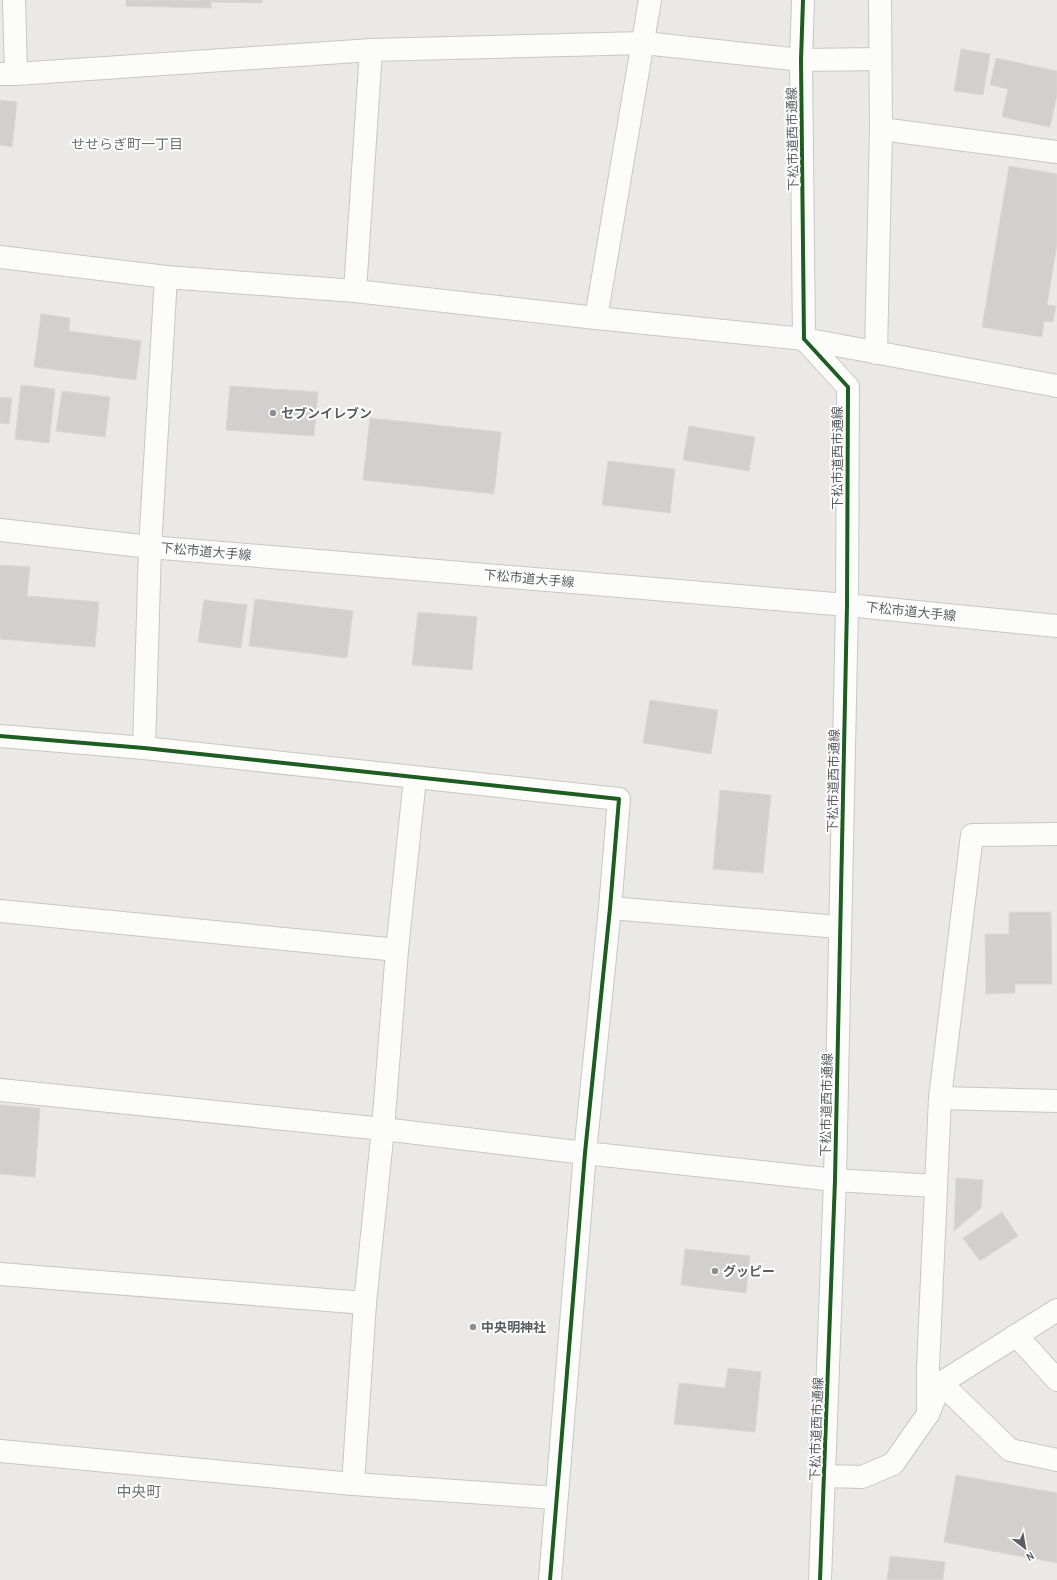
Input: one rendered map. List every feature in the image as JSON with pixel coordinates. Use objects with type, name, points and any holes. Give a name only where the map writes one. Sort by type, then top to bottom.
[{"type":"street","points":[[14,0],[8,74],[371,50],[644,43],[801,60],[880,59]]},
{"type":"street","points":[[596,318],[644,43],[650,0]]},
{"type":"street","name":"下松市道西市通線","points":[[803,0],[801,60],[804,339],[848,387],[847,605],[839,927],[835,1180],[820,1580]]},
{"type":"street","points":[[876,352],[881,129],[880,0]]},
{"type":"street","points":[[355,291],[371,50]]},
{"type":"street","points":[[881,129],[1057,152]]},
{"type":"street","points":[[0,257],[166,277],[355,291],[596,318],[804,339],[1057,386]]},
{"type":"street","points":[[144,748],[150,546],[166,277]]},
{"type":"street","name":"下松市道大手線","points":[[0,530],[150,546],[847,605],[1057,626]]},
{"type":"street","points":[[0,736],[144,748],[619,799],[610,908],[585,1153],[550,1580]]},
{"type":"street","points":[[353,1484],[365,1303],[383,1129],[397,950],[415,778]]},
{"type":"street","points":[[928,1414],[928,1368],[940,1098],[972,835],[1057,834]]},
{"type":"street","points":[[610,908],[839,927]]},
{"type":"street","points":[[0,911],[397,950]]},
{"type":"street","points":[[0,1090],[383,1129],[585,1153],[835,1180],[935,1186]]},
{"type":"street","points":[[940,1098],[1057,1101]]},
{"type":"street","points":[[0,1274],[365,1303]]},
{"type":"street","points":[[824,1476],[862,1477],[893,1464],[928,1414],[941,1382],[1016,1334],[1057,1310]]},
{"type":"street","points":[[1016,1334],[1057,1380]]},
{"type":"street","points":[[941,1382],[1010,1450],[1057,1460]]},
{"type":"street","points":[[0,1451],[353,1484],[556,1498]]},
{"type":"building","points":[[126,0],[262,0],[262,3],[211,2],[211,8],[126,6]]},
{"type":"building","points":[[961,49],[990,54],[983,95],[954,91]]},
{"type":"building","points":[[996,58],[1057,71],[1057,95],[1050,127],[1002,117],[1008,89],[990,85]]},
{"type":"building","points":[[0,100],[17,102],[12,147],[0,145]]},
{"type":"building","points":[[1009,166],[1057,174],[1057,244],[1047,305],[1056,306],[1053,322],[1044,321],[1042,337],[982,327]]},
{"type":"building","points":[[41,314],[70,318],[69,331],[141,341],[136,380],[34,367]]},
{"type":"building","points":[[21,385],[55,389],[49,443],[15,439]]},
{"type":"building","points":[[230,386],[318,392],[314,436],[226,430]]},
{"type":"building","points":[[62,391],[110,397],[105,437],[56,431]]},
{"type":"building","points":[[0,397],[12,398],[9,424],[0,423]]},
{"type":"building","points":[[370,418],[501,432],[494,494],[363,480]]},
{"type":"building","points":[[689,426],[755,437],[749,471],[683,460]]},
{"type":"building","points":[[608,461],[675,469],[670,513],[602,505]]},
{"type":"building","points":[[0,565],[30,567],[27,596],[99,602],[95,647],[0,639]]},
{"type":"building","points":[[255,599],[353,611],[347,658],[249,646]]},
{"type":"building","points":[[204,600],[247,605],[241,648],[198,642]]},
{"type":"building","points":[[418,612],[477,617],[472,670],[412,665]]},
{"type":"building","points":[[650,700],[718,710],[711,754],[643,743]]},
{"type":"building","points":[[720,790],[771,795],[763,873],[713,869]]},
{"type":"building","points":[[1009,912],[1051,912],[1052,984],[1015,984],[1015,993],[986,994],[985,934],[1009,934]]},
{"type":"building","points":[[0,1105],[40,1108],[35,1177],[0,1174]]},
{"type":"building","points":[[956,1178],[983,1180],[981,1208],[954,1231]]},
{"type":"building","points":[[1002,1212],[1018,1236],[980,1261],[963,1238]]},
{"type":"building","name":"グッピー","points":[[685,1249],[750,1256],[746,1293],[681,1285]]},
{"type":"building","points":[[728,1368],[761,1372],[755,1432],[674,1424],[679,1383],[725,1388]]},
{"type":"building","points":[[956,1475],[1057,1493],[1057,1563],[944,1542]]},
{"type":"building","points":[[890,1556],[945,1562],[943,1580],[887,1580]]},
{"type":"cycle path","points":[[803,0],[801,60],[804,339],[848,387],[847,605],[835,1180],[820,1580]]},
{"type":"cycle path","points":[[0,736],[144,748],[619,799],[610,908],[585,1153],[550,1580]]},
{"type":"place","name":"セブンイレブン","points":[[273,413]]},
{"type":"place","name":"グッピー","points":[[715,1271]]},
{"type":"place","name":"中央明神社","points":[[473,1327]]},
{"type":"district","name":"せせらぎ町一丁目","points":[[127,144]]},
{"type":"district","name":"中央町","points":[[139,1492]]}]
